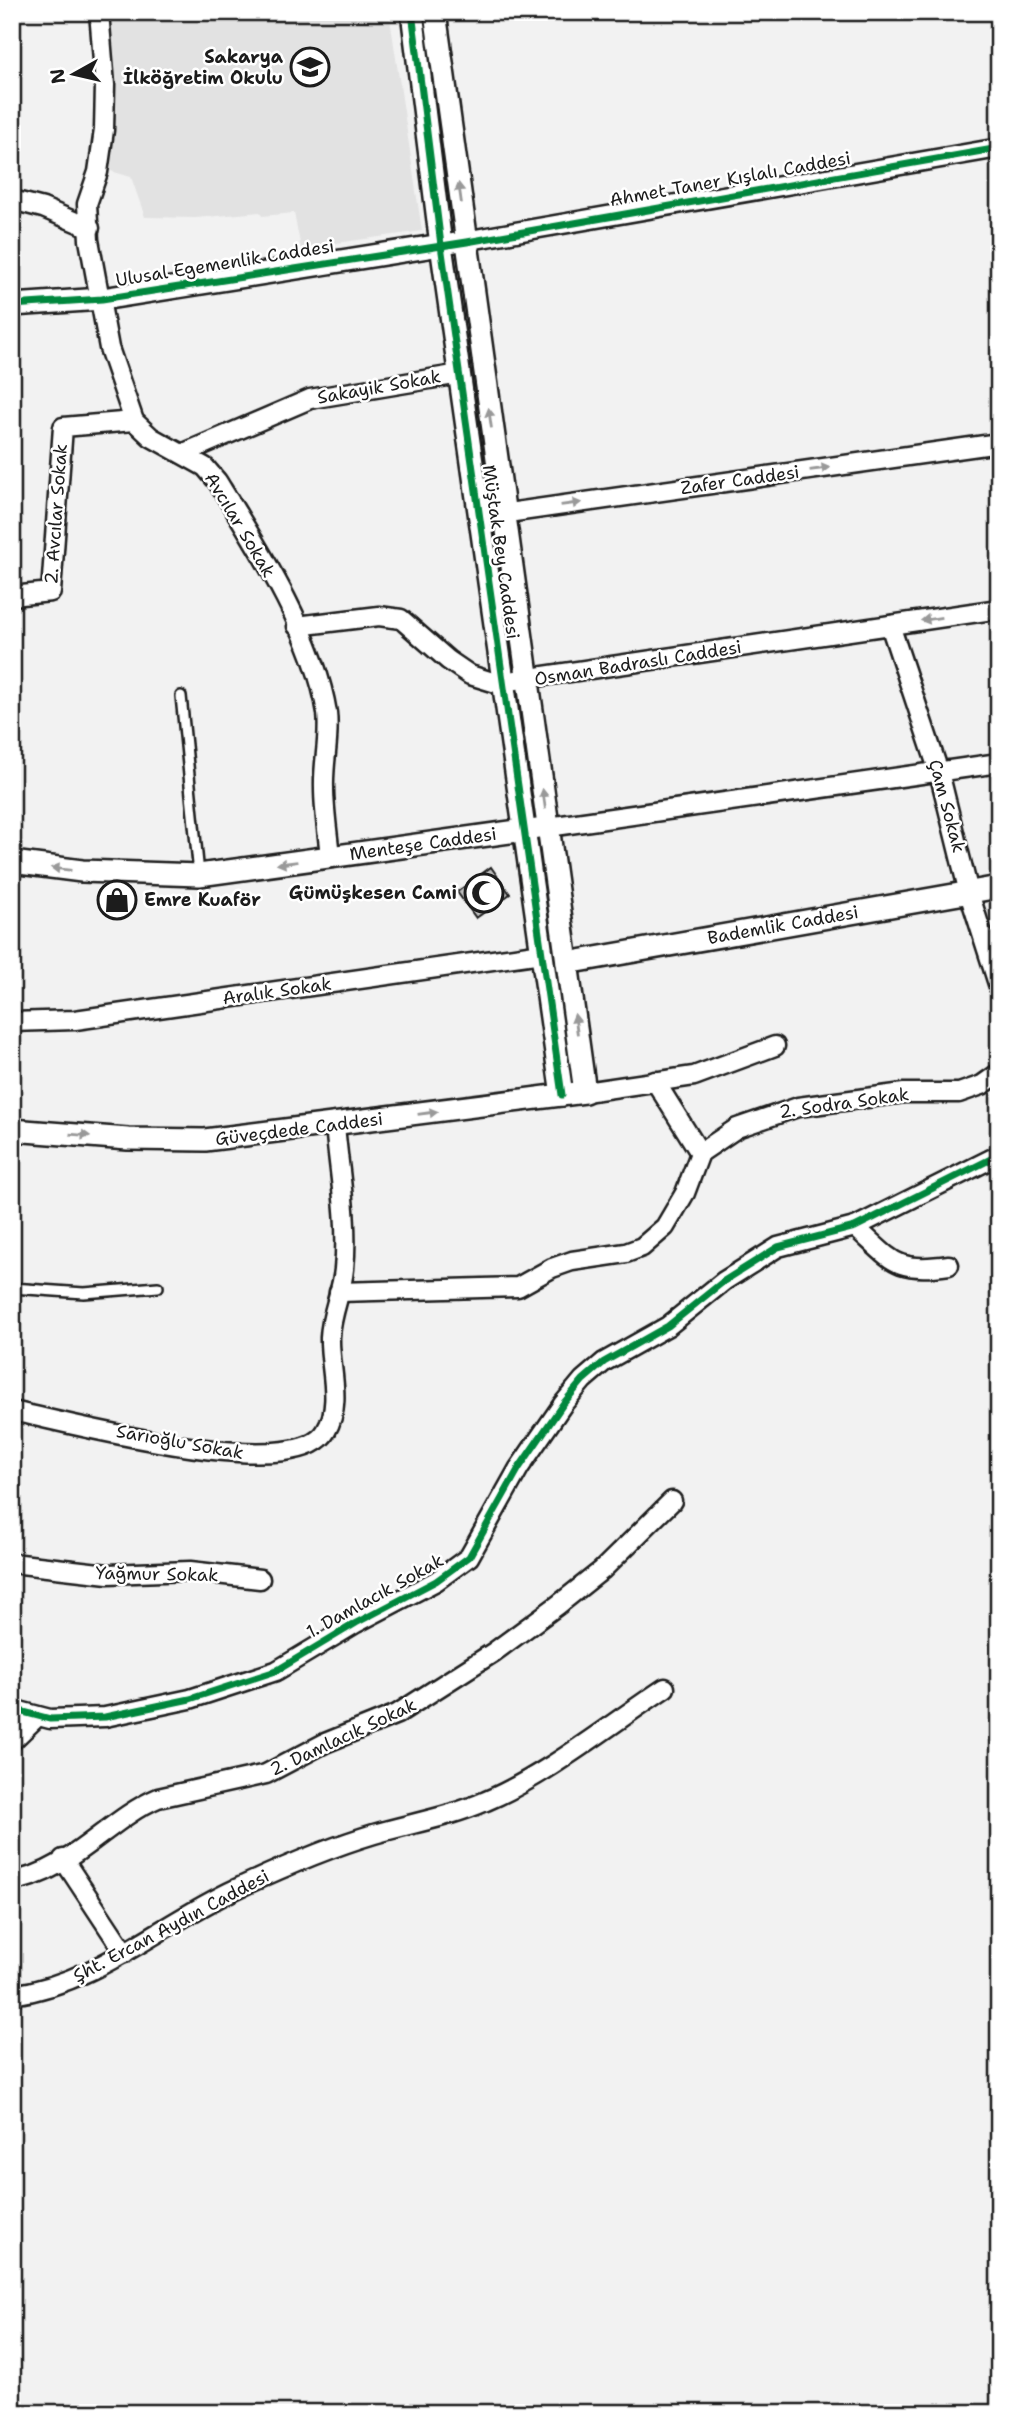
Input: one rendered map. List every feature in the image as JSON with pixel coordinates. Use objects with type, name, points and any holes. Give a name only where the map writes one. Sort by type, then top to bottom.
[{"type":"street","points":[[99,12],[105,107],[98,172],[87,204],[91,250],[109,348],[134,421]]},
{"type":"street","name":"Müştak Bey Caddesi","points":[[412,12],[441,245],[562,1095]]},
{"type":"street","name":"Müştak Bey Caddesi","points":[[435,12],[585,1092]]},
{"type":"street","name":"Ahmet Taner Kışlalı Caddesi","points":[[441,245],[999,148]]},
{"type":"street","points":[[12,200],[43,208],[90,228]]},
{"type":"street","name":"Ulusal Egemenlik Caddesi","points":[[12,305],[102,299],[441,245]]},
{"type":"street","name":"Sakayik Sokak","points":[[184,453],[310,399],[460,374]]},
{"type":"street","name":"Avcılar Sokak","points":[[134,421],[151,436],[205,467],[217,481],[297,626],[327,712],[328,739],[323,786],[330,857]]},
{"type":"street","name":"2. Avcılar Sokak","points":[[12,596],[51,592],[63,427],[134,421]]},
{"type":"street","name":"Zafer Caddesi","points":[[480,517],[999,443]]},
{"type":"street","name":"Osman Badraslı Caddesi","points":[[297,626],[393,616],[412,625],[434,649],[470,675],[504,683],[999,609]]},
{"type":"street","name":"Çam Sokak","points":[[890,625],[939,772],[969,893],[999,988]]},
{"type":"street","name":"Menteşe Caddesi","points":[[12,862],[82,871],[199,876],[999,763]]},
{"type":"street","name":"Bademlik Caddesi","points":[[567,963],[999,887]]},
{"type":"street","name":"Aralık Sokak","points":[[12,1022],[75,1020],[542,953]]},
{"type":"street","points":[[585,1092],[694,1076],[775,1046]]},
{"type":"street","name":"2. Sodra Sokak","points":[[700,1153],[737,1128],[776,1112],[897,1094],[959,1093],[982,1085],[999,1073]]},
{"type":"street","points":[[339,1292],[518,1287],[552,1268],[572,1261],[634,1250],[665,1227],[684,1193],[700,1153],[654,1081]]},
{"type":"street","name":"Güveçdede Caddesi","points":[[12,1130],[171,1141],[235,1138],[585,1092]]},
{"type":"street","name":"Sarıoğlu Sokak","points":[[12,1411],[218,1452],[273,1454],[298,1451],[317,1441],[331,1421],[334,1395],[330,1335],[344,1270],[335,1125]]},
{"type":"street","name":"1. Damlacık Sokak","points":[[12,1709],[36,1718],[68,1719],[115,1715],[249,1683],[276,1671],[460,1566],[477,1547],[519,1468],[563,1405],[596,1368],[668,1326],[724,1281],[778,1247],[855,1227],[999,1155]]},
{"type":"street","points":[[855,1227],[900,1266],[923,1269],[948,1265]]},
{"type":"street","name":"2. Damlacık Sokak","points":[[12,1881],[39,1873],[63,1859],[141,1805],[158,1798],[265,1774],[325,1743],[397,1714],[494,1652],[558,1605],[602,1570],[671,1501]]},
{"type":"street","name":"Yağmur Sokak","points":[[12,1563],[116,1575],[190,1571],[260,1579]]},
{"type":"street","name":"Şht. Ercan Aydın Caddesi","points":[[12,1995],[81,1976],[204,1906],[266,1875],[340,1845],[462,1811],[489,1800],[517,1786],[665,1688]]},
{"type":"street","points":[[12,1741],[36,1718]]},
{"type":"street","points":[[63,1859],[125,1953]]},
{"type":"lane","points":[[181,696],[199,876]]},
{"type":"lane","points":[[12,1288],[85,1293],[158,1287]]},
{"type":"shaded area","points":[[131,12],[389,12],[422,231],[301,248],[294,213],[262,216],[260,212],[196,218],[145,217],[131,177],[104,169],[114,94],[107,16]]},
{"type":"building","name":"Gümüşkesen Cami","points":[[491,867],[510,894],[476,918],[457,892]]},
{"type":"cycle path","points":[[412,12],[441,245],[562,1095]]},
{"type":"cycle path","points":[[12,305],[102,299],[467,242],[999,148]]},
{"type":"cycle path","points":[[12,1709],[50,1719],[105,1717],[190,1699],[276,1671],[356,1623],[436,1581],[469,1557],[519,1468],[563,1404],[583,1380],[604,1362],[668,1326],[724,1281],[778,1247],[855,1227],[999,1155]]},
{"type":"place","name":"Sakarya İlköğretim Okulu","points":[[310,67]]},
{"type":"place","name":"Gümüşkesen Cami","points":[[484,893]]},
{"type":"place","name":"Emre Kuaför","points":[[117,900]]}]
